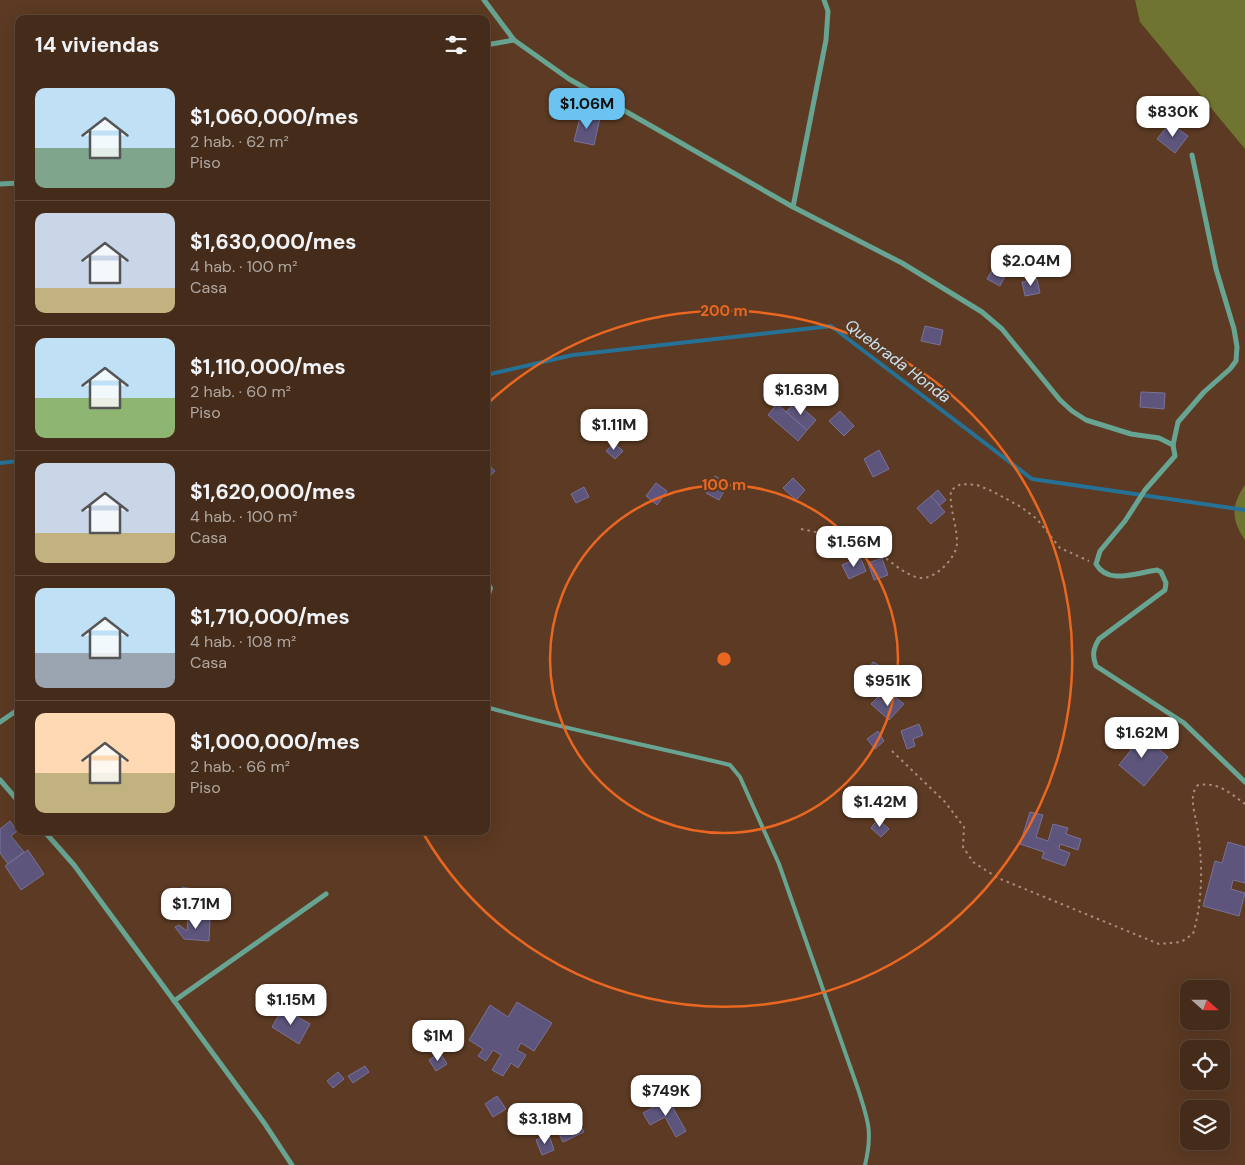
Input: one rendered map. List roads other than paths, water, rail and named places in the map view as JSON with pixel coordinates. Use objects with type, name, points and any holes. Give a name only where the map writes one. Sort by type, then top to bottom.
[{"type":"street","points":[[484,0],[514,40],[569,78],[793,207],[902,263],[982,312],[1002,329],[1060,400],[1086,420],[1131,434],[1159,438],[1173,445]]},
{"type":"street","points":[[793,207],[826,40],[828,11],[824,0]]},
{"type":"street","points":[[490,44],[514,40]]},
{"type":"street","points":[[1192,155],[1216,269],[1234,329],[1236,360],[1230,369],[1204,392],[1178,422],[1173,445],[1175,456],[1145,490],[1125,521],[1100,550],[1096,564],[1101,573],[1110,577],[1157,570],[1164,575],[1165,590],[1099,639],[1093,649],[1096,666],[1184,723],[1245,782]]},
{"type":"street","points":[[0,184],[15,183]]},
{"type":"street","points":[[0,722],[15,712]]},
{"type":"street","points":[[0,780],[15,797]]},
{"type":"street","points":[[47,835],[74,866],[265,1124],[292,1165]]},
{"type":"street","points":[[174,1001],[326,894]]},
{"type":"lane","points":[[490,708],[554,726],[585,731],[730,765],[740,777],[779,864],[858,1089],[867,1119],[871,1142],[865,1165]]},
{"type":"waterway","name":"Quebrada Honda","points":[[490,374],[573,355],[831,326],[1032,479],[1245,510]]},
{"type":"waterway","name":"Quebrada Honda","points":[[0,463],[15,461]]}]
